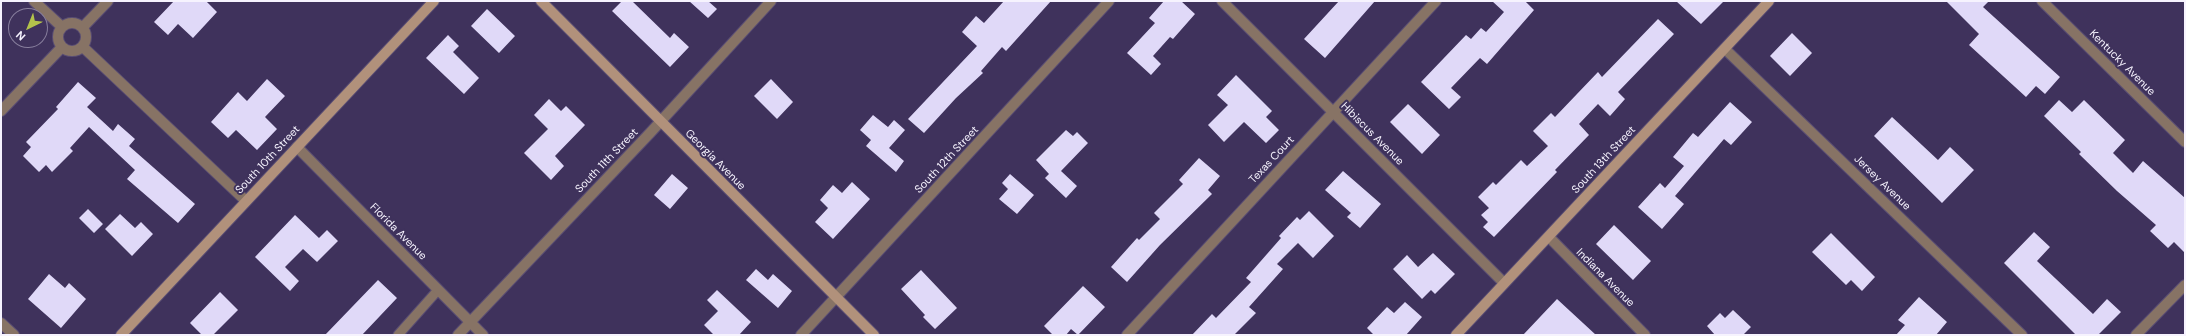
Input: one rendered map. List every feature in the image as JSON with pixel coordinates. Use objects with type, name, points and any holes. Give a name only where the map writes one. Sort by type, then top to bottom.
[{"type":"street","points":[[34,1],[62,27]]},
{"type":"street","points":[[83,27],[108,1]]},
{"type":"street","name":"South 10th Street","points":[[121,335],[434,1]]},
{"type":"street","name":"Georgia Avenue","points":[[541,1],[874,335]]},
{"type":"street","name":"South 11th Street","points":[[458,335],[660,122],[771,1]]},
{"type":"street","name":"South 12th Street","points":[[801,335],[837,298],[1109,1]]},
{"type":"street","name":"Hibiscus Avenue","points":[[1222,1],[1504,283]]},
{"type":"street","name":"Texas Court","points":[[1127,335],[1436,1]]},
{"type":"street","name":"South 13th Street","points":[[1456,335],[1770,1]]},
{"type":"street","name":"Kentucky Avenue","points":[[2042,1],[2185,142]]},
{"type":"street","points":[[71,22],[83,27],[87,35],[83,47],[74,51],[62,46],[58,38],[62,27],[71,22]]},
{"type":"street","points":[[1,111],[62,46]]},
{"type":"street","points":[[83,47],[246,201]]},
{"type":"street","name":"Jersey Avenue","points":[[1725,49],[2022,335]]},
{"type":"street","name":"Florida Avenue","points":[[297,147],[483,335]]},
{"type":"street","name":"Indiana Avenue","points":[[1549,237],[1645,335]]},
{"type":"street","points":[[2136,335],[2185,285]]},
{"type":"street","points":[[1,323],[14,335]]},
{"type":"lane","points":[[398,335],[438,290]]},
{"type":"building","points":[[174,1],[206,1],[217,12],[193,38],[178,24],[168,35],[154,22]]},
{"type":"building","points":[[622,1],[632,1],[670,38],[674,33],[689,47],[670,67],[612,11]]},
{"type":"building","points":[[689,1],[708,1],[717,9],[708,18]]},
{"type":"building","points":[[1004,1],[1051,1],[1006,51],[1002,47],[981,71],[983,73],[956,98],[924,133],[908,119],[977,46],[962,32],[976,16],[984,23]]},
{"type":"building","points":[[1164,1],[1181,1],[1195,14],[1173,39],[1170,37],[1153,56],[1161,64],[1151,75],[1127,53],[1155,23],[1149,18]]},
{"type":"building","points":[[1339,1],[1375,1],[1325,58],[1304,39]]},
{"type":"building","points":[[1492,1],[1525,1],[1534,10],[1487,64],[1480,58],[1451,88],[1461,97],[1449,109],[1421,82],[1466,35],[1471,39],[1481,28],[1486,32],[1504,12]]},
{"type":"building","points":[[1676,1],[1724,1],[1701,24]]},
{"type":"building","points":[[1946,1],[1989,1],[1983,7],[2060,77],[2045,94],[2036,86],[2026,97],[1969,45],[1979,34]]},
{"type":"building","points":[[487,9],[515,36],[499,53],[471,26]]},
{"type":"building","points":[[1658,19],[1674,34],[1618,92],[1625,99],[1610,116],[1598,104],[1579,124],[1589,135],[1555,170],[1557,172],[1494,237],[1483,227],[1488,222],[1481,215],[1489,208],[1478,197],[1493,182],[1496,185],[1521,160],[1527,166],[1548,146],[1533,131],[1551,113],[1555,117],[1598,72],[1602,77]]},
{"type":"building","points":[[1792,33],[1812,53],[1790,76],[1770,56]]},
{"type":"building","points":[[448,35],[459,46],[453,52],[479,78],[464,94],[426,58]]},
{"type":"building","points":[[1236,75],[1272,111],[1266,117],[1279,130],[1266,143],[1244,122],[1224,142],[1208,125],[1228,105],[1217,95]]},
{"type":"building","points":[[267,79],[285,96],[265,117],[277,129],[257,150],[236,130],[228,138],[211,122],[238,92],[247,101]]},
{"type":"building","points":[[771,79],[793,102],[777,119],[754,96]]},
{"type":"building","points":[[78,82],[96,98],[87,107],[113,131],[118,124],[135,139],[129,146],[195,204],[178,223],[127,179],[135,170],[89,127],[70,148],[73,151],[52,172],[46,165],[39,172],[23,156],[31,147],[26,142],[58,109],[56,107]]},
{"type":"building","points":[[549,99],[561,111],[566,106],[585,125],[555,156],[564,166],[551,180],[524,153],[548,129],[534,115]]},
{"type":"building","points":[[2059,100],[2072,112],[2084,100],[2125,140],[2113,153],[2133,173],[2143,161],[2185,198],[2185,253],[2174,242],[2168,248],[2150,231],[2156,225],[2117,191],[2079,154],[2081,152],[2044,116]]},
{"type":"building","points":[[1730,102],[1752,122],[1731,145],[1724,139],[1675,196],[1684,204],[1662,229],[1638,207],[1660,183],[1665,188],[1684,166],[1673,157],[1693,133],[1698,137]]},
{"type":"building","points":[[1408,104],[1440,135],[1422,154],[1390,122]]},
{"type":"building","points":[[873,115],[888,127],[894,120],[905,130],[889,148],[904,161],[896,172],[866,146],[871,140],[860,130]]},
{"type":"building","points":[[1892,117],[1938,160],[1950,147],[1974,170],[1942,203],[1874,136]]},
{"type":"building","points":[[1066,130],[1073,136],[1077,132],[1088,143],[1061,171],[1077,186],[1066,198],[1045,178],[1049,174],[1036,160]]},
{"type":"building","points":[[1199,158],[1220,176],[1208,190],[1212,194],[1160,245],[1127,282],[1111,267],[1137,238],[1139,240],[1160,219],[1154,213],[1183,184],[1179,180]]},
{"type":"building","points":[[1343,171],[1381,204],[1360,228],[1347,217],[1351,213],[1325,190]]},
{"type":"building","points":[[672,174],[688,188],[670,209],[654,195]]},
{"type":"building","points":[[1010,174],[1034,195],[1017,214],[999,199],[1008,189],[1002,183]]},
{"type":"building","points":[[852,182],[870,199],[833,239],[815,222],[828,208],[820,200],[833,185],[842,193]]},
{"type":"building","points":[[88,209],[103,224],[94,233],[79,218]]},
{"type":"building","points":[[1309,211],[1334,236],[1313,258],[1298,243],[1277,264],[1283,269],[1249,307],[1256,313],[1234,335],[1192,335],[1212,314],[1216,318],[1251,282],[1246,278],[1281,238],[1279,236],[1297,217],[1300,220]]},
{"type":"building","points":[[120,214],[135,228],[141,222],[153,234],[132,256],[105,229]]},
{"type":"building","points":[[295,215],[319,238],[327,230],[338,241],[317,262],[303,249],[285,267],[299,281],[290,291],[255,257]]},
{"type":"building","points":[[1614,225],[1651,261],[1633,280],[1596,244]]},
{"type":"building","points":[[2034,232],[2050,247],[2037,261],[2093,314],[2107,299],[2121,312],[2098,335],[2076,335],[2004,263]]},
{"type":"building","points":[[1831,233],[1875,277],[1862,291],[1851,280],[1846,285],[1812,252]]},
{"type":"building","points":[[1433,253],[1455,274],[1435,294],[1431,290],[1422,299],[1393,269],[1407,255],[1418,267]]},
{"type":"building","points":[[756,269],[768,280],[773,274],[792,291],[778,308],[746,280]]},
{"type":"building","points":[[921,270],[957,308],[935,329],[923,317],[925,315],[901,289]]},
{"type":"building","points":[[49,274],[65,288],[69,283],[86,299],[61,328],[28,299]]},
{"type":"building","points":[[378,280],[397,298],[362,335],[325,335]]},
{"type":"building","points":[[1083,286],[1105,307],[1078,335],[1071,329],[1066,335],[1053,335],[1044,326]]},
{"type":"building","points":[[717,290],[751,322],[739,335],[714,335],[704,325],[718,311],[707,300]]},
{"type":"building","points":[[220,292],[238,310],[213,335],[202,335],[190,323]]},
{"type":"building","points":[[1919,297],[1947,322],[1936,335],[1896,335],[1905,325],[1898,320]]},
{"type":"building","points":[[1557,299],[1596,335],[1523,335]]},
{"type":"building","points":[[1405,302],[1422,317],[1406,335],[1374,335],[1367,328],[1387,307],[1394,313]]},
{"type":"building","points":[[1733,310],[1751,327],[1743,335],[1715,335],[1707,326],[1720,313],[1725,318]]}]
